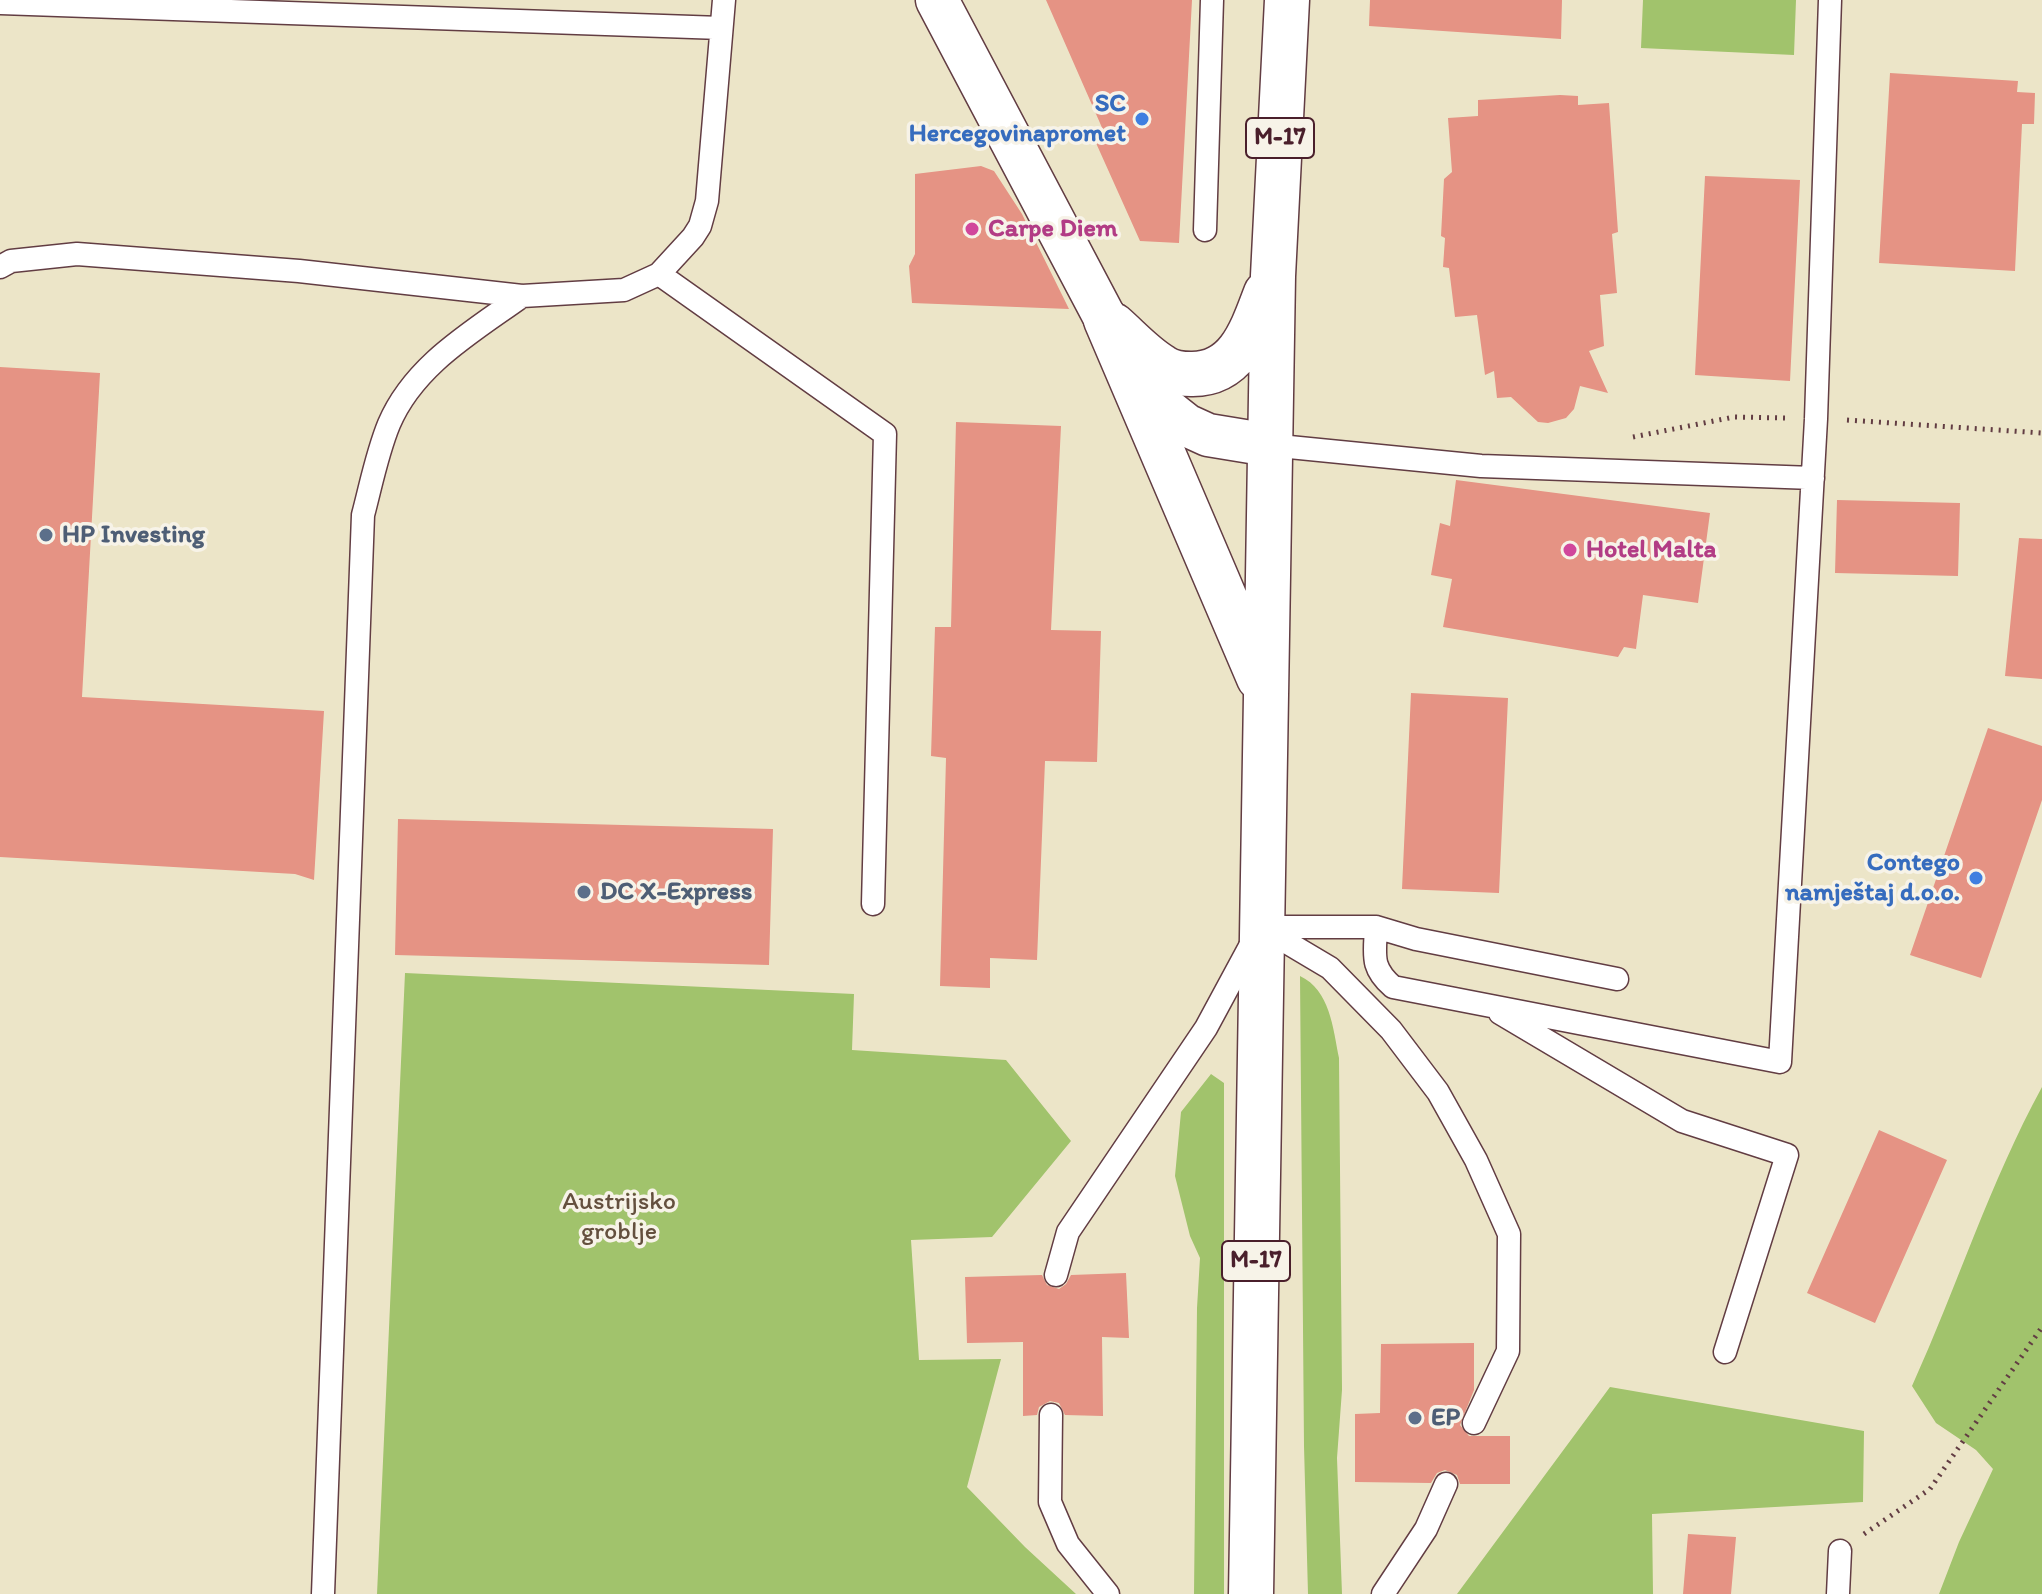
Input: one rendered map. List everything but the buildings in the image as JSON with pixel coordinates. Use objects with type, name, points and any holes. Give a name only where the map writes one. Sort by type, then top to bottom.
[{"type":"main road","name":"M-17","points":[[1251,1594],[1269,445],[1273,276],[1287,0]]},
{"type":"main road","points":[[1106,320],[1162,368],[1183,374],[1209,374],[1231,359],[1248,340],[1273,276]]},
{"type":"main road","points":[[1106,320],[1265,692]]},
{"type":"street","points":[[937,0],[1106,320],[1162,406],[1186,425],[1221,438],[1269,445]]},
{"type":"lane","points":[[0,267],[11,261],[77,254],[299,271],[522,296],[624,290],[659,274],[700,226],[707,201],[724,0]]},
{"type":"lane","points":[[1205,230],[1212,0]]},
{"type":"lane","points":[[1376,927],[1375,966],[1380,976],[1393,987],[1780,1062],[1816,419],[1830,0]]},
{"type":"lane","points":[[0,3],[721,28]]},
{"type":"lane","points":[[659,274],[885,434],[873,904]]},
{"type":"lane","points":[[323,1594],[363,515],[389,424],[416,379],[451,347],[522,296]]},
{"type":"lane","points":[[1269,445],[1481,466],[1813,478]]},
{"type":"lane","points":[[1261,927],[1376,927],[1416,939],[1617,979]]},
{"type":"lane","points":[[1056,1275],[1068,1232],[1206,1028],[1238,964],[1261,927]]},
{"type":"lane","points":[[1261,927],[1330,968],[1391,1030],[1438,1092],[1476,1160],[1509,1234],[1508,1351],[1474,1423]]},
{"type":"lane","points":[[1485,1004],[1682,1121],[1787,1155],[1725,1352]]},
{"type":"lane","points":[[1051,1415],[1050,1502],[1068,1544],[1108,1594]]},
{"type":"lane","points":[[1383,1594],[1426,1529],[1446,1484]]},
{"type":"lane","points":[[1838,1594],[1840,1551]]},
{"type":"path","points":[[1630,437],[1734,417],[2042,433]]},
{"type":"path","points":[[1840,1551],[1930,1489],[2042,1327]]},
{"type":"green space","points":[[1643,0],[1796,0],[1794,55],[1641,48]]},
{"type":"green space","name":"Austrijsko groblje","points":[[405,973],[854,994],[852,1050],[1006,1060],[1071,1141],[992,1237],[911,1240],[919,1360],[1001,1359],[967,1487],[1076,1594],[377,1594]]},
{"type":"green space","points":[[1300,976],[1318,990],[1324,1000],[1339,1058],[1342,1390],[1337,1458],[1342,1594],[1308,1594]]},
{"type":"green space","points":[[1211,1074],[1224,1083],[1224,1594],[1194,1594],[1200,1258],[1190,1236],[1175,1176],[1181,1112]]},
{"type":"green space","points":[[2042,1087],[2042,1594],[1939,1594],[1993,1469],[1976,1450],[1936,1423],[1912,1386],[2006,1160]]},
{"type":"green space","points":[[1610,1387],[1864,1431],[1863,1502],[1652,1514],[1653,1594],[1457,1594]]},
{"type":"place","name":"SC Hercegovinapromet","points":[[1142,119]]},
{"type":"place","name":"Carpe Diem","points":[[972,229]]},
{"type":"place","name":"HP Investing","points":[[46,535]]},
{"type":"place","name":"Hotel Malta","points":[[1570,550]]},
{"type":"place","name":"Contego namještaj d.o.o.","points":[[1976,878]]},
{"type":"place","name":"DC X-Express","points":[[584,892]]},
{"type":"place","name":"EP","points":[[1415,1418]]}]
